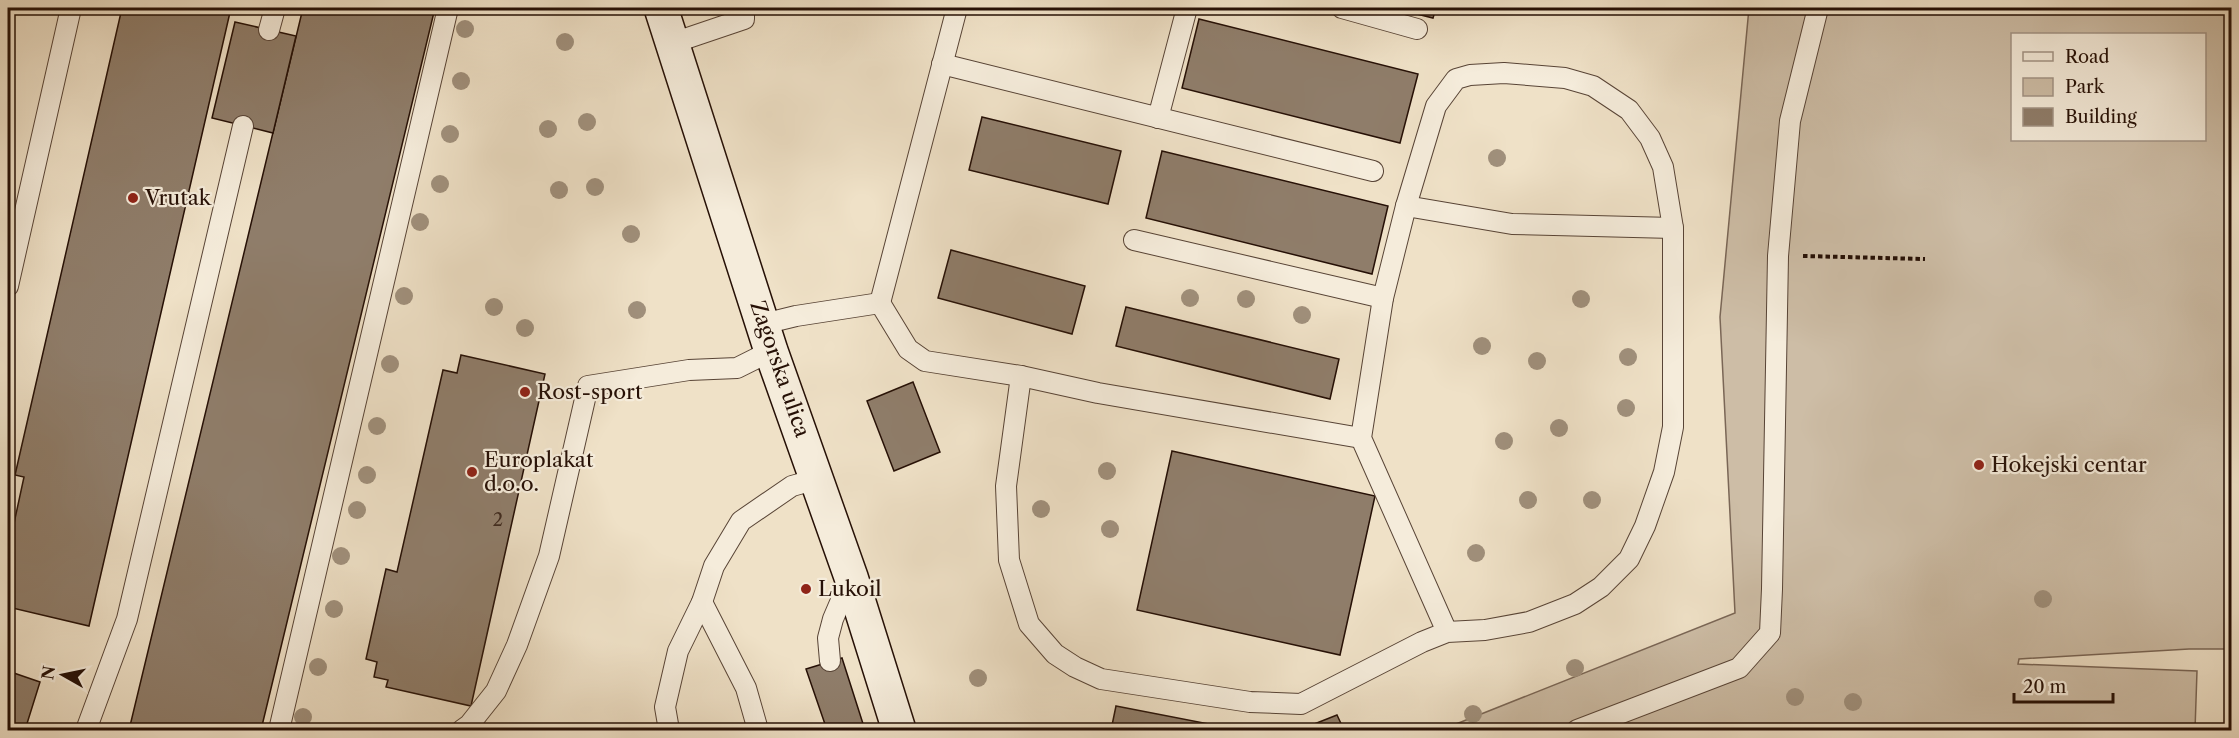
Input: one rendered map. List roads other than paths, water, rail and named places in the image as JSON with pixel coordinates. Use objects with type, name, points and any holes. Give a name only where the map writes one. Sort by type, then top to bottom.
[{"type":"street","name":"Zagorska ulica","points":[[661,8],[759,307],[767,338],[851,578],[899,730]]},
{"type":"lane","points":[[8,286],[71,8]]},
{"type":"lane","points":[[269,30],[275,8]]},
{"type":"lane","points":[[279,730],[448,8]]},
{"type":"lane","points":[[673,44],[744,20],[744,8]]},
{"type":"lane","points":[[957,8],[880,303],[908,349],[925,361],[1021,376],[1098,393],[1361,438]]},
{"type":"lane","points":[[1158,118],[1187,8]]},
{"type":"lane","points":[[1342,8],[1417,29]]},
{"type":"lane","points":[[1577,730],[1739,668],[1770,633],[1773,577],[1778,256],[1790,121],[1818,8]]},
{"type":"lane","points":[[942,64],[1373,171]]},
{"type":"lane","points":[[1021,376],[1005,486],[1009,560],[1029,624],[1055,654],[1075,667],[1101,679],[1250,702],[1301,704],[1422,642],[1447,632],[1485,630],[1529,622],[1566,608],[1601,587],[1629,559],[1645,526],[1664,472],[1673,427],[1673,228],[1663,166],[1650,138],[1629,110],[1593,86],[1565,78],[1504,73],[1470,75],[1456,79],[1436,106],[1406,206],[1383,298],[1361,438],[1447,632]]},
{"type":"lane","points":[[86,730],[128,619],[243,126]]},
{"type":"lane","points":[[1406,206],[1512,224],[1673,228]]},
{"type":"lane","points":[[1134,240],[1383,298]]},
{"type":"lane","points":[[462,730],[469,725],[496,691],[518,645],[549,556],[588,386],[688,370],[737,368],[767,338],[796,316],[880,303]]},
{"type":"lane","points":[[669,730],[665,707],[678,651],[702,602],[714,566],[741,520],[792,486],[817,479]]},
{"type":"lane","points":[[830,661],[828,638],[851,578]]},
{"type":"lane","points":[[702,602],[746,688],[758,730]]},
{"type":"place","name":"Vrutak","points":[[133,198]]},
{"type":"place","name":"Rost-sport","points":[[525,392]]},
{"type":"place","name":"Hokejski centar","points":[[1979,465]]},
{"type":"place","name":"Europlakat d.o.o.","points":[[472,472]]},
{"type":"place","name":"Lukoil","points":[[806,589]]}]
